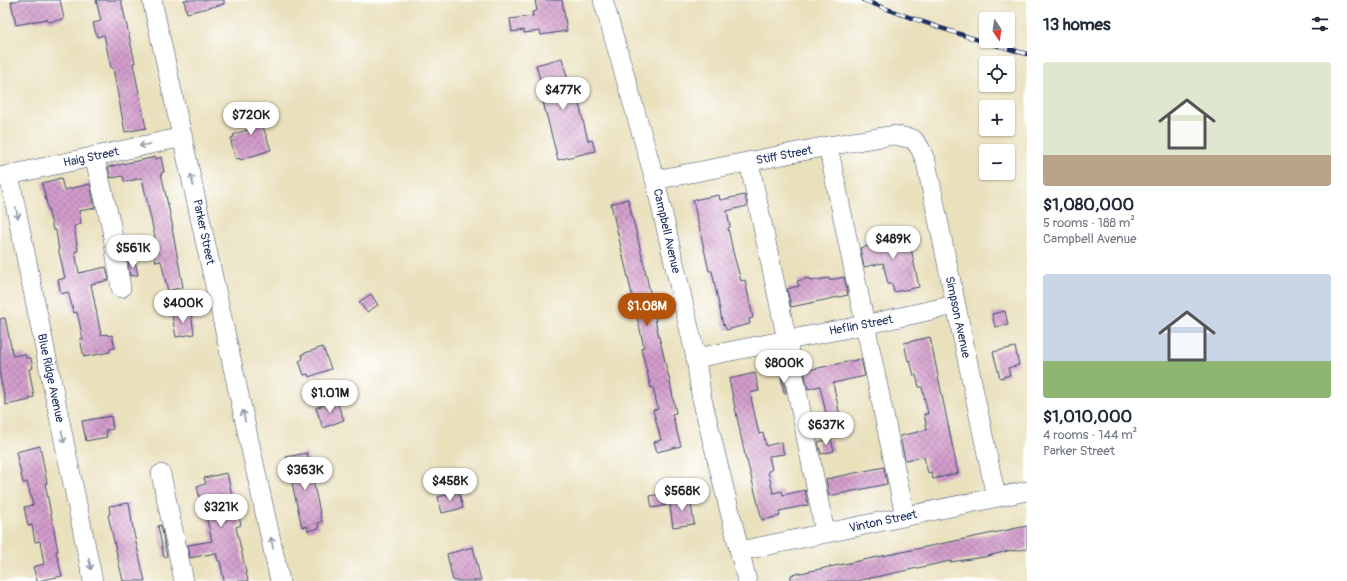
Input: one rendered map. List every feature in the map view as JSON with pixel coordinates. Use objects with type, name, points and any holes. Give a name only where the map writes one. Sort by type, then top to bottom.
[{"type":"street","name":"Parker Street","points":[[152,0],[280,581]]},
{"type":"street","name":"Campbell Avenue","points":[[603,0],[655,180],[696,358],[701,395],[747,581]]},
{"type":"street","name":"Stiff Street","points":[[655,180],[828,146],[894,135],[912,139]]},
{"type":"street","name":"Haig Street","points":[[4,176],[183,137]]},
{"type":"street","name":"Simpson Avenue","points":[[912,139],[920,148],[926,162],[996,498]]},
{"type":"street","points":[[828,146],[864,325],[905,516]]},
{"type":"street","points":[[94,156],[111,224],[122,288]]},
{"type":"street","points":[[749,162],[787,340],[825,532]]},
{"type":"street","name":"Blue Ridge Avenue","points":[[4,176],[94,581]]},
{"type":"street","name":"Heflin Street","points":[[696,358],[864,325],[955,305]]},
{"type":"street","points":[[160,474],[184,581]]},
{"type":"street","name":"Vinton Street","points":[[740,551],[825,532],[1027,491]]},
{"type":"building","points":[[19,0],[60,0],[64,19],[48,22],[47,19],[16,25],[11,2]]},
{"type":"building","points":[[96,0],[121,0],[135,63],[133,63],[146,128],[125,132],[113,68],[111,68],[104,35],[97,37],[93,23],[101,21]]},
{"type":"building","points":[[184,0],[224,0],[224,4],[187,13]]},
{"type":"building","points":[[535,0],[562,0],[567,31],[541,35],[540,31],[524,33],[524,30],[512,32],[510,19],[533,16],[532,12],[537,11]]},
{"type":"building","points":[[562,58],[569,84],[574,83],[588,141],[592,140],[595,151],[558,160],[540,90],[543,90],[536,65]]},
{"type":"building","points":[[257,103],[262,117],[260,118],[271,150],[240,160],[239,158],[236,159],[231,138],[234,137],[233,135],[250,129],[242,108]]},
{"type":"building","points":[[156,157],[156,159],[161,157],[164,172],[161,173],[173,228],[183,287],[168,291],[161,261],[156,262],[153,242],[156,242],[142,178],[125,182],[123,176],[111,178],[108,167]]},
{"type":"building","points":[[61,178],[64,190],[90,184],[95,208],[79,211],[81,224],[74,226],[78,251],[75,251],[79,273],[106,267],[109,280],[91,284],[101,335],[112,335],[115,348],[110,349],[110,352],[84,357],[80,339],[83,339],[77,312],[74,313],[68,292],[61,294],[58,280],[65,278],[56,230],[53,230],[42,183]]},
{"type":"building","points":[[719,195],[720,200],[745,195],[747,206],[727,211],[730,227],[728,228],[741,281],[745,280],[753,318],[749,319],[750,324],[726,330],[724,324],[723,325],[712,271],[709,271],[693,200]]},
{"type":"building","points":[[628,199],[670,382],[676,413],[672,414],[681,446],[657,452],[654,442],[661,440],[653,410],[658,409],[641,348],[644,347],[611,204]]},
{"type":"building","points":[[887,228],[889,236],[902,233],[903,240],[909,239],[919,287],[894,292],[892,284],[888,284],[883,263],[864,267],[860,248],[878,244],[875,231]]},
{"type":"building","points":[[135,261],[138,275],[130,276],[128,262]]},
{"type":"building","points":[[844,277],[848,295],[791,307],[787,289],[799,286],[797,281],[809,278],[810,281],[829,278],[829,280]]},
{"type":"building","points":[[371,294],[378,305],[367,312],[359,302]]},
{"type":"building","points":[[1005,311],[1008,325],[995,327],[992,314]]},
{"type":"building","points":[[191,312],[194,334],[176,337],[172,315]]},
{"type":"building","points":[[5,318],[13,356],[25,354],[26,358],[31,358],[33,368],[29,369],[34,397],[29,398],[30,400],[6,405],[0,376],[0,319]]},
{"type":"building","points":[[930,337],[958,473],[933,479],[931,472],[928,473],[924,457],[905,460],[900,436],[927,430],[924,414],[928,414],[922,387],[919,387],[916,375],[914,376],[910,360],[908,361],[904,343]]},
{"type":"building","points":[[323,347],[331,369],[309,377],[308,374],[304,375],[299,361],[303,359],[302,354]]},
{"type":"building","points":[[1015,347],[1019,365],[1008,368],[1010,375],[1000,378],[993,352]]},
{"type":"building","points":[[861,359],[865,376],[833,383],[841,420],[828,423],[820,386],[808,389],[804,371]]},
{"type":"building","points":[[755,373],[759,391],[750,393],[759,434],[763,433],[766,446],[781,442],[784,454],[769,456],[772,470],[768,471],[773,493],[782,491],[783,495],[805,490],[808,505],[779,511],[780,516],[762,520],[746,460],[729,379]]},
{"type":"building","points":[[781,376],[783,376],[786,393],[784,393]]},
{"type":"building","points":[[336,400],[344,420],[323,428],[316,408]]},
{"type":"building","points":[[111,416],[113,429],[106,430],[107,437],[86,441],[82,421]]},
{"type":"building","points":[[831,439],[834,451],[821,454],[818,442]]},
{"type":"building","points":[[40,446],[47,483],[45,483],[58,551],[56,551],[62,576],[37,581],[33,567],[44,564],[40,541],[35,542],[32,525],[28,526],[24,507],[33,505],[27,482],[23,483],[16,452]]},
{"type":"building","points":[[307,453],[322,522],[318,523],[319,528],[308,531],[307,526],[302,527],[286,457]]},
{"type":"building","points":[[884,467],[887,484],[829,496],[826,479]]},
{"type":"building","points":[[227,473],[236,513],[238,512],[241,525],[236,527],[248,581],[224,581],[220,561],[218,561],[216,553],[190,558],[188,545],[212,541],[202,499],[200,500],[197,486],[206,484],[204,478]]},
{"type":"building","points":[[459,492],[463,508],[442,513],[438,497]]},
{"type":"building","points":[[665,493],[667,505],[652,508],[650,496]]},
{"type":"building","points":[[690,497],[694,524],[673,527],[669,500]]},
{"type":"building","points":[[129,503],[134,534],[145,581],[123,581],[108,515],[110,514],[109,506]]},
{"type":"building","points":[[161,525],[167,556],[164,557],[158,526]]},
{"type":"building","points":[[1027,526],[1027,549],[1012,550],[984,557],[950,561],[857,581],[791,581],[791,575]]},
{"type":"building","points":[[473,547],[481,581],[453,581],[447,554]]},
{"type":"railway","points":[[863,0],[945,29],[1027,54]]}]
